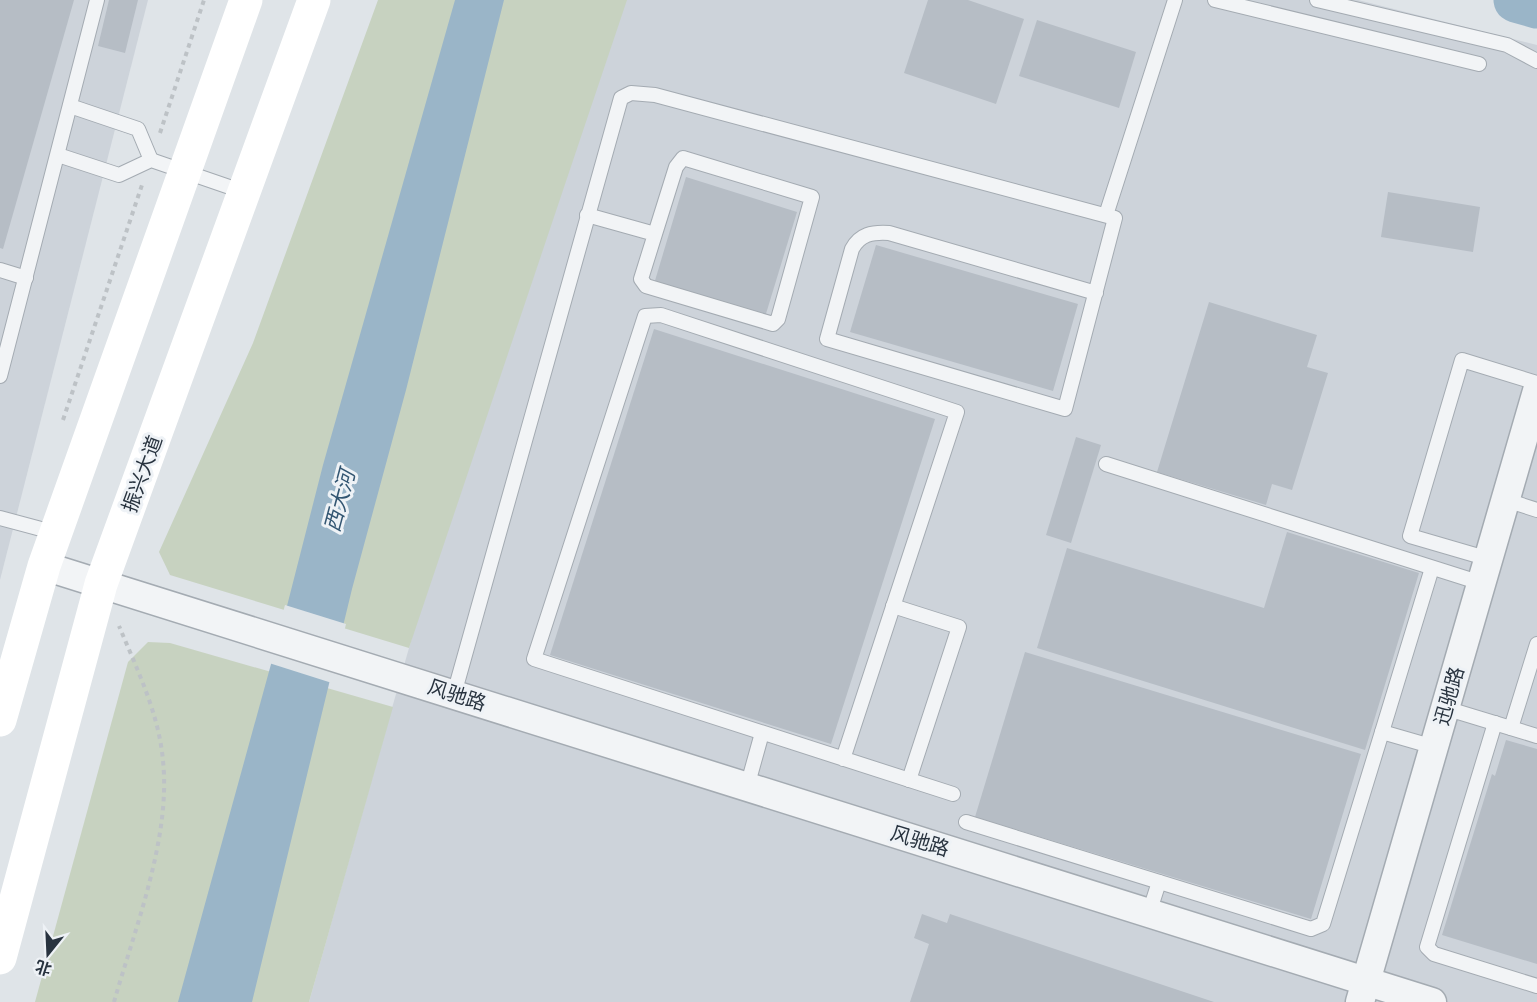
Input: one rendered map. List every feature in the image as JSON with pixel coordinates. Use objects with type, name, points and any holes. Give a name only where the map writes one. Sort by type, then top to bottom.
[{"type":"main road","points":[[0,720],[44,566],[246,0]]},
{"type":"main road","name":"振兴大道","points":[[0,958],[101,584],[314,0]]},
{"type":"street","name":"迅驰路","points":[[1363,992],[1537,391]]},
{"type":"street","name":"风驰路","points":[[44,566],[1149,913],[1363,992],[1432,1002]]},
{"type":"lane","points":[[0,376],[97,0]]},
{"type":"lane","points":[[1106,215],[1175,0]]},
{"type":"lane","points":[[1215,0],[1479,64]]},
{"type":"lane","points":[[1317,0],[1507,45],[1537,61]]},
{"type":"lane","points":[[454,694],[621,98],[631,93],[655,94],[1115,218],[1096,293],[1065,409],[827,339],[852,249],[857,240],[877,232],[889,233],[1096,293]]},
{"type":"lane","points":[[70,106],[138,129],[151,160]]},
{"type":"lane","points":[[58,155],[119,175],[151,160],[244,192]]},
{"type":"lane","points":[[682,158],[812,197],[778,319],[772,324],[642,284],[641,279],[654,234],[676,167],[682,158]]},
{"type":"lane","points":[[587,215],[654,234]]},
{"type":"lane","points":[[0,270],[26,278]]},
{"type":"lane","points":[[843,759],[957,412],[661,315],[645,316],[534,659],[762,733],[843,759],[953,794]]},
{"type":"lane","points":[[1485,571],[1410,536],[1462,360],[1537,383]]},
{"type":"lane","points":[[1106,465],[1432,568],[1485,571]]},
{"type":"lane","points":[[1506,500],[1537,510]]},
{"type":"lane","points":[[0,518],[56,533]]},
{"type":"lane","points":[[966,822],[1311,929],[1317,928],[1323,924],[1432,568]]},
{"type":"lane","points":[[893,606],[959,627],[909,780]]},
{"type":"lane","points":[[1511,728],[1537,644]]},
{"type":"lane","points":[[1445,708],[1537,736]]},
{"type":"lane","points":[[1495,723],[1427,947],[1434,954],[1537,986]]},
{"type":"lane","points":[[1382,732],[1434,747]]},
{"type":"lane","points":[[747,786],[762,733]]},
{"type":"lane","points":[[1149,913],[1159,882]]},
{"type":"path","points":[[61,426],[204,0]]},
{"type":"path","points":[[101,584],[146,689],[163,760],[162,812],[151,871],[114,1002]]},
{"type":"shaded area","points":[[0,0],[148,0],[0,580]]},
{"type":"shaded area","points":[[592,0],[1358,0],[1537,45],[1537,1002],[309,1002]]},
{"type":"green space","points":[[378,0],[627,0],[409,648],[170,575],[159,552],[253,343]]},
{"type":"green space","points":[[148,642],[170,643],[393,707],[309,1002],[35,1002],[128,662]]},
{"type":"water","name":"西大河","points":[[455,0],[504,0],[406,390],[352,589],[252,1002],[178,1002],[287,606],[323,465]]},
{"type":"pier","points":[[285,605],[346,624],[332,683],[269,663]]},
{"type":"building","points":[[0,0],[74,0],[3,249],[0,248]]},
{"type":"building","points":[[109,0],[138,0],[125,53],[98,46]]},
{"type":"building","points":[[928,0],[968,0],[1024,19],[996,104],[904,73]]},
{"type":"building","points":[[1037,20],[1136,52],[1119,108],[1019,76]]},
{"type":"building","points":[[686,177],[797,212],[765,317],[654,284]]},
{"type":"building","points":[[1388,192],[1480,207],[1473,252],[1381,237]]},
{"type":"building","points":[[876,245],[1078,304],[1053,391],[850,332]]},
{"type":"building","points":[[1209,302],[1317,335],[1307,367],[1328,373],[1292,490],[1272,484],[1266,505],[1157,472]]},
{"type":"building","points":[[654,329],[935,419],[831,744],[550,655]]},
{"type":"building","points":[[1076,437],[1101,445],[1071,543],[1046,535]]},
{"type":"building","points":[[1287,532],[1419,573],[1365,750],[1037,648],[1067,548],[1264,608]]},
{"type":"building","points":[[1025,652],[1361,754],[1311,919],[975,817]]},
{"type":"building","points":[[1506,740],[1537,749],[1537,964],[1442,935],[1492,774],[1495,776]]},
{"type":"building","points":[[922,914],[947,923],[950,914],[1214,1002],[910,1002],[929,944],[914,938]]},
{"type":"waterway","points":[[1516,0],[1537,6]]}]
